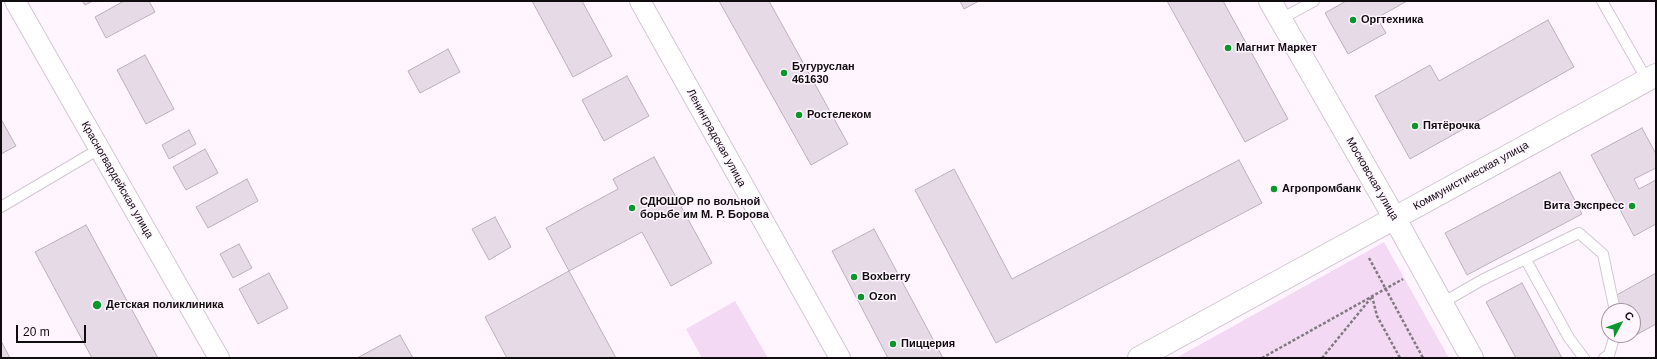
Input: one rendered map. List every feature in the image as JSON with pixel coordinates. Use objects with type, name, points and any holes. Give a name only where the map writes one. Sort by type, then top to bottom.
[{"type":"street","name":"Красногвардейская улица","points":[[14,1],[219,358]]},
{"type":"street","name":"Ленинградская улица","points":[[640,1],[840,358]]},
{"type":"street","name":"Московская улица","points":[[1275,10],[1472,358]]},
{"type":"street","name":"Коммунистическая улица","points":[[1139,358],[1652,77]]},
{"type":"lane","points":[[1275,10],[1314,1]]},
{"type":"lane","points":[[1602,1],[1652,77]]},
{"type":"lane","points":[[1,207],[99,149]]},
{"type":"lane","points":[[1442,303],[1482,280],[1579,233],[1603,254],[1613,303]]},
{"type":"lane","points":[[1526,260],[1569,338],[1584,358]]},
{"type":"lane","points":[[1604,358],[1609,355],[1613,343]]},
{"type":"path","points":[[1262,358],[1422,268]]},
{"type":"path","points":[[1385,289],[1423,358]]},
{"type":"path","points":[[1322,358],[1372,296]]},
{"type":"path","points":[[1372,296],[1377,316],[1400,358]]},
{"type":"shaded area","points":[[1384,242],[1449,358],[1176,358]]},
{"type":"shaded area","points":[[735,301],[768,358],[702,358],[686,329]]},
{"type":"building","points":[[82,1],[93,1],[85,5]]},
{"type":"building","points":[[124,1],[149,1],[155,12],[106,38],[95,17]]},
{"type":"building","points":[[532,1],[582,1],[612,56],[573,77]]},
{"type":"building","name":"Бугуруслан 461630","points":[[719,1],[769,1],[848,144],[811,165]]},
{"type":"building","points":[[960,1],[979,1],[964,9]]},
{"type":"building","points":[[1167,1],[1223,1],[1288,119],[1245,142]]},
{"type":"building","points":[[1346,1],[1407,1],[1377,18],[1386,33],[1348,54],[1325,13]]},
{"type":"building","points":[[1548,20],[1574,67],[1410,159],[1375,96],[1430,65],[1439,81]]},
{"type":"building","points":[[448,49],[460,72],[420,93],[408,71]]},
{"type":"building","points":[[145,55],[174,109],[146,124],[117,70]]},
{"type":"building","points":[[627,76],[649,116],[604,141],[582,100]]},
{"type":"building","points":[[1,119],[16,146],[1,154]]},
{"type":"building","points":[[1642,128],[1656,154],[1656,168],[1634,179],[1639,189],[1656,180],[1656,224],[1634,236],[1591,155]]},
{"type":"building","points":[[189,130],[196,144],[169,159],[162,145]]},
{"type":"building","points":[[205,149],[218,173],[186,190],[173,167]]},
{"type":"building","name":"СДЮШОР по вольной борьбе им М. Р. Борова","points":[[654,157],[712,263],[671,286],[642,232],[569,271],[546,228],[618,189],[613,179]]},
{"type":"building","points":[[1239,160],[1262,203],[996,343],[915,190],[954,169],[1012,279]]},
{"type":"building","points":[[1560,172],[1582,214],[1467,275],[1445,233]]},
{"type":"building","points":[[247,179],[258,201],[208,228],[196,207]]},
{"type":"building","points":[[495,217],[511,247],[489,260],[472,229]]},
{"type":"building","name":"Детская поликлиника","points":[[86,225],[158,358],[92,358],[35,252]]},
{"type":"building","points":[[874,229],[943,358],[888,358],[832,251]]},
{"type":"building","points":[[239,244],[252,268],[233,278],[220,254]]},
{"type":"building","points":[[569,271],[616,358],[507,358],[485,317]]},
{"type":"building","points":[[269,273],[288,308],[258,324],[239,289]]},
{"type":"building","points":[[1656,273],[1656,324],[1641,332],[1641,303],[1619,303],[1615,296]]},
{"type":"building","points":[[1522,283],[1562,358],[1516,358],[1486,302]]},
{"type":"building","points":[[400,335],[413,358],[357,358]]},
{"type":"building","points":[[1,341],[10,358],[1,358]]},
{"type":"place","name":"Оргтехника","points":[[1353,20]]},
{"type":"place","name":"Магнит Маркет","points":[[1228,48]]},
{"type":"place","name":"Бугуруслан 461630","points":[[784,73]]},
{"type":"place","name":"Ростелеком","points":[[799,115]]},
{"type":"place","name":"Пятёрочка","points":[[1415,126]]},
{"type":"place","name":"Агропромбанк","points":[[1274,189]]},
{"type":"place","name":"Вита Экспресс","points":[[1632,206]]},
{"type":"place","name":"СДЮШОР по вольной борьбе им М. Р. Борова","points":[[632,208]]},
{"type":"place","name":"Boxberry","points":[[854,277]]},
{"type":"place","name":"Ozon","points":[[861,297]]},
{"type":"place","name":"Детская поликлиника","points":[[97,305]]},
{"type":"place","name":"Пиццерия","points":[[893,344]]}]
